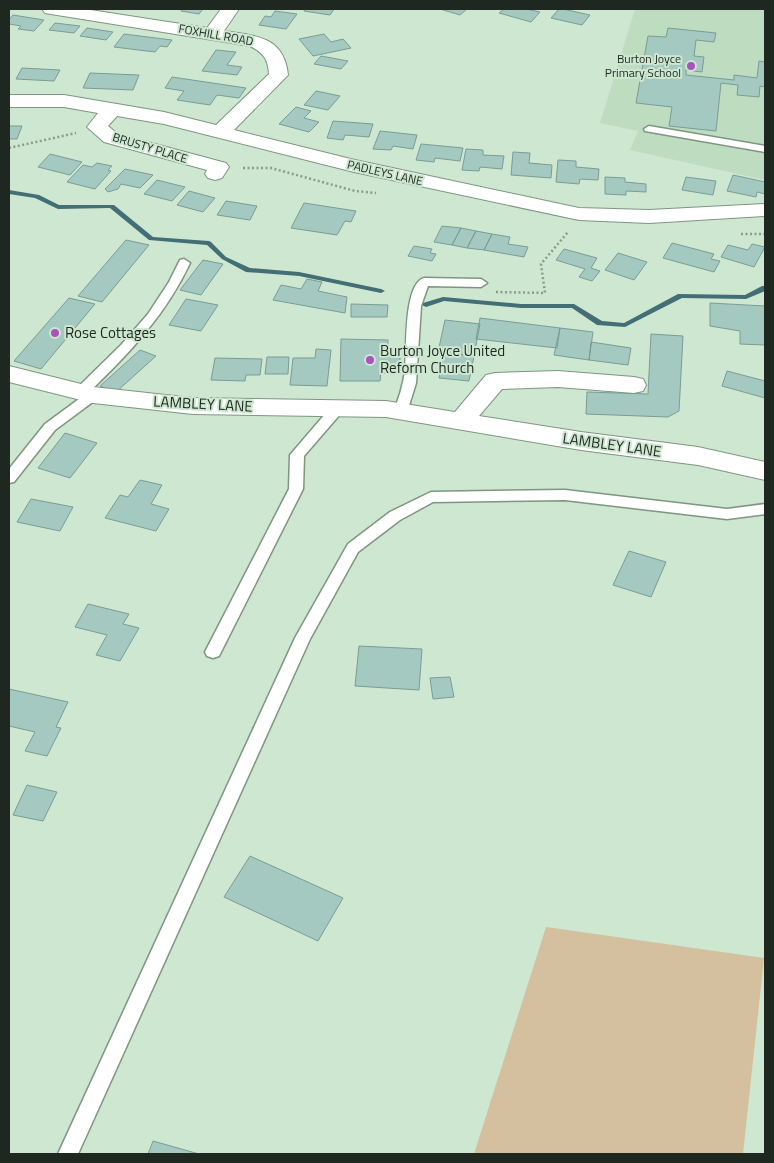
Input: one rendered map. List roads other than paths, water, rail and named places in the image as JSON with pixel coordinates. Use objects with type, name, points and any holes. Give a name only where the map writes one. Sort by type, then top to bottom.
[{"type":"street","name":"FOXHILL ROAD","points":[[50,9],[255,41],[270,49],[277,58],[279,75],[220,132]]},
{"type":"street","points":[[212,34],[230,9]]},
{"type":"street","name":"PADLEYS LANE","points":[[9,101],[64,101],[164,118],[363,168],[579,214],[608,218],[637,218],[765,210]]},
{"type":"street","name":"BRUSTY PLACE","points":[[112,109],[97,127],[111,138],[219,167],[215,174]]},
{"type":"street","name":"LAMBLEY LANE","points":[[9,374],[87,394],[192,406],[386,409],[580,441],[698,456],[765,471]]},
{"type":"street","points":[[460,422],[495,381],[558,379],[634,385]]},
{"type":"lane","points":[[649,129],[765,150]]},
{"type":"lane","points":[[9,478],[50,428],[87,394],[107,368],[146,325],[177,280],[184,263]]},
{"type":"lane","points":[[400,412],[410,381],[414,308],[418,289],[424,282],[480,283]]},
{"type":"lane","points":[[213,652],[296,489],[297,455],[337,408]]},
{"type":"lane","points":[[68,1154],[303,638],[353,548],[395,516],[431,497],[565,495],[727,514],[765,509]]},
{"type":"waterway","points":[[9,192],[37,196],[58,207],[112,206],[151,239],[209,243],[224,258],[249,270],[299,274],[381,291]]},
{"type":"waterway","points":[[426,305],[443,299],[521,306],[574,306],[600,323],[625,325],[681,296],[746,297],[765,288]]},
{"type":"place","name":"Burton Joyce Primary School","points":[[691,66]]},
{"type":"place","name":"Rose Cottages","points":[[55,333]]},
{"type":"place","name":"Burton Joyce United Reform Church","points":[[370,360]]}]
